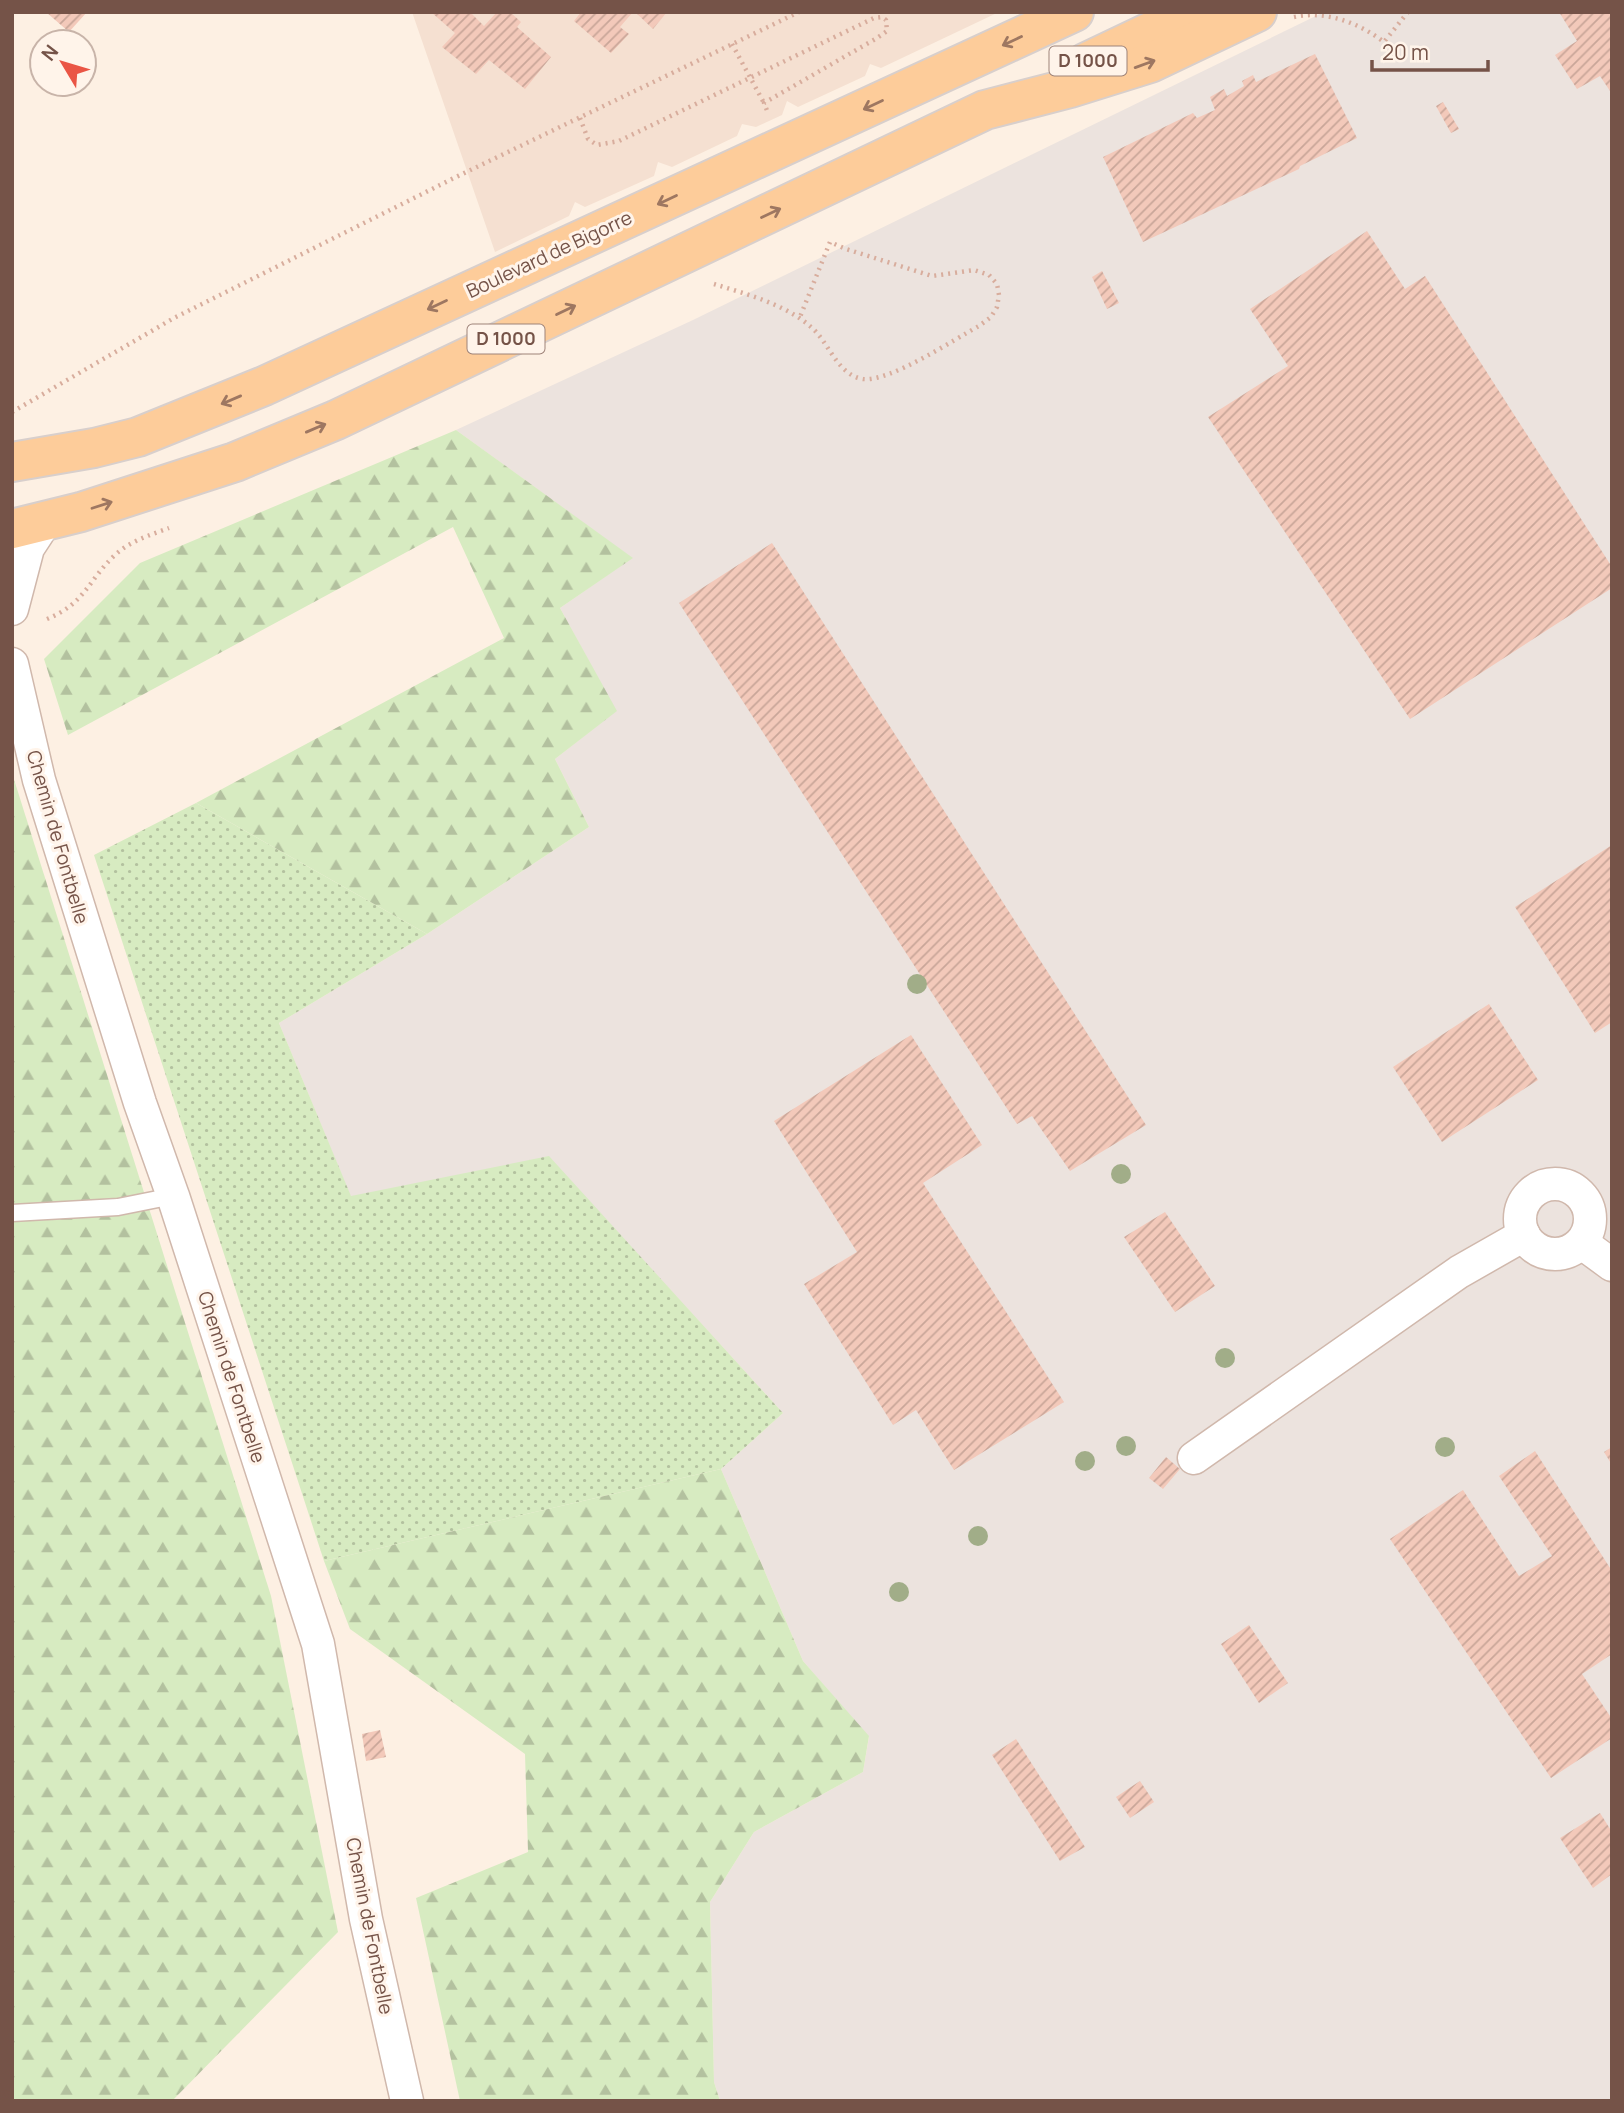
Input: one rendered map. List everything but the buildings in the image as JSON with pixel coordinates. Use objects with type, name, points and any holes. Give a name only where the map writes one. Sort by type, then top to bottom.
[{"type":"main road","name":"Boulevard de Bigorre","points":[[12,462],[138,438],[264,386],[1074,12]]},
{"type":"main road","name":"D 1000","points":[[29,526],[235,462],[336,420],[1192,12]]},
{"type":"main road","points":[[985,110],[1070,89],[1150,63],[1274,15]]},
{"type":"street","points":[[12,608],[28,548],[29,526]]},
{"type":"street","name":"Chemin de Fontbelle","points":[[12,664],[39,780],[140,1103],[173,1196],[318,1644],[366,1919],[407,2101]]},
{"type":"street","points":[[1558,1184],[1573,1189],[1584,1198],[1591,1222],[1579,1246],[1564,1254],[1553,1255],[1542,1252],[1524,1235],[1520,1222],[1526,1199],[1536,1190],[1558,1184]]},
{"type":"street","points":[[1194,1458],[1459,1272],[1524,1235]]},
{"type":"street","points":[[1582,1243],[1612,1265]]},
{"type":"lane","points":[[12,1213],[118,1207],[173,1196]]},
{"type":"path","points":[[12,412],[174,318],[456,177],[799,12]]},
{"type":"path","points":[[1274,15],[1338,18],[1372,33],[1384,42],[1408,12]]},
{"type":"path","points":[[580,118],[589,139],[597,145],[607,145],[874,18],[882,17],[887,20],[887,31],[877,38],[764,103]]},
{"type":"path","points":[[732,44],[772,120]]},
{"type":"path","points":[[725,278],[713,284],[747,294],[800,317],[814,328],[835,360],[861,379],[878,378],[894,372],[979,326],[991,317],[997,307],[999,295],[997,284],[989,275],[974,270],[932,276],[830,242],[800,317]]},
{"type":"path","points":[[44,620],[73,604],[114,555],[130,543],[176,525]]},
{"type":"shaded area","points":[[412,12],[999,12],[881,68],[870,64],[865,76],[798,107],[787,101],[782,115],[756,127],[742,124],[737,136],[672,167],[658,162],[654,176],[585,207],[575,202],[569,216],[495,252]]},
{"type":"shaded area","points":[[1324,12],[1612,12],[1612,2101],[720,2101],[714,2082],[710,1902],[754,1832],[863,1772],[869,1737],[803,1661],[721,1469],[783,1413],[549,1157],[351,1197],[279,1023],[427,934],[589,827],[555,759],[616,711],[560,608],[632,558],[456,430],[693,320]]},
{"type":"green space","points":[[456,430],[633,558],[560,608],[617,711],[555,759],[589,827],[427,934],[196,803],[504,638],[453,527],[68,735],[44,659],[140,563]]},
{"type":"green space","points":[[12,773],[271,1596],[338,1932],[172,2101],[12,2101]]},
{"type":"green space","points":[[196,803],[427,934],[279,1023],[351,1196],[549,1156],[783,1413],[721,1469],[324,1561],[94,855]]},
{"type":"green space","points":[[721,1469],[803,1661],[869,1736],[863,1772],[754,1832],[710,1902],[714,2082],[720,2101],[460,2101],[416,1898],[528,1852],[525,1754],[350,1629],[324,1561]]}]
